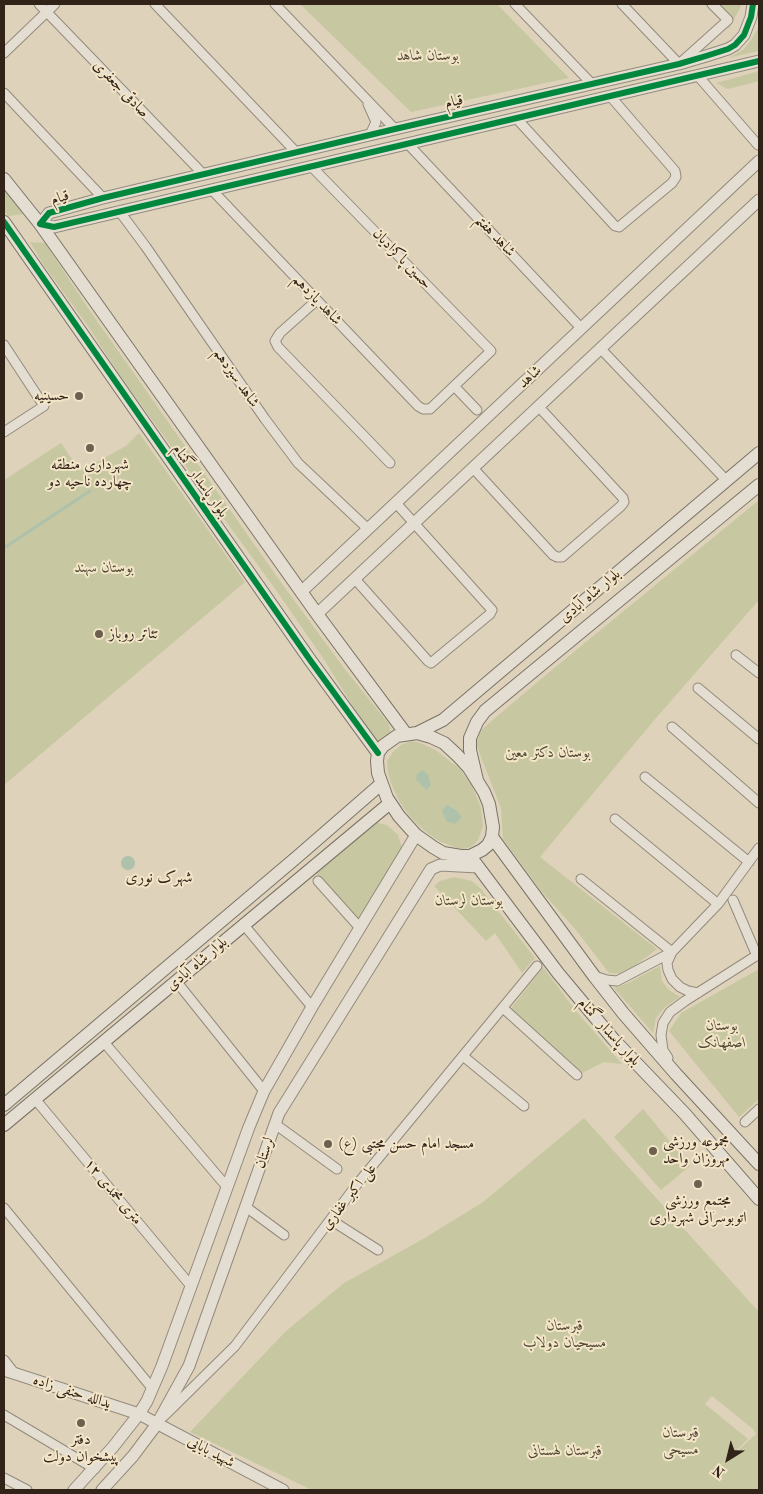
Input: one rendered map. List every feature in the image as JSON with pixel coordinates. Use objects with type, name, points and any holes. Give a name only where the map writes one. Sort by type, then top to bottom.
[{"type":"main road","name":"بلوار پاسدار گمنام","points":[[4,179],[40,224],[317,614],[411,733]]},
{"type":"main road","name":"بلوار پاسدار گمنام","points":[[6,227],[304,652],[378,753]]},
{"type":"main road","name":"بلوار شاه آبادی","points":[[411,733],[443,720],[759,453]]},
{"type":"main road","name":"بلوار شاه آبادی","points":[[477,780],[470,750],[470,738],[477,722],[485,711],[759,485]]},
{"type":"main road","points":[[411,733],[431,737],[444,743],[469,768],[477,780],[489,804],[493,827],[492,837],[488,845],[482,850],[470,856],[452,855],[433,847],[416,835],[390,803],[378,773],[378,753],[388,741],[397,736],[411,733]]},
{"type":"main road","name":"بلوار شاه آبادی","points":[[4,1105],[381,784]]},
{"type":"main road","name":"بلوار شاه آبادی","points":[[4,1125],[390,803]]},
{"type":"main road","name":"بلوار پاسدار گمنام","points":[[492,837],[623,1013],[759,1164]]},
{"type":"main road","name":"بلوار پاسدار گمنام","points":[[470,856],[558,973],[614,1040],[685,1114],[759,1199]]},
{"type":"street","name":"صادقی جعفری","points":[[39,4],[203,174]]},
{"type":"street","points":[[4,53],[55,4]]},
{"type":"street","points":[[156,4],[296,152]]},
{"type":"street","points":[[275,4],[395,128],[408,144]]},
{"type":"street","points":[[515,4],[592,84]]},
{"type":"street","points":[[622,4],[679,64],[728,20],[712,4]]},
{"type":"street","name":"قیام","points":[[753,4],[751,17],[744,35],[735,45],[706,56],[679,64],[395,128],[103,198],[49,214],[40,224],[54,228],[759,61]]},
{"type":"street","points":[[706,56],[712,67],[710,73]]},
{"type":"street","points":[[698,76],[758,145]]},
{"type":"street","points":[[347,79],[368,104],[374,115],[376,122],[370,135]]},
{"type":"street","points":[[4,93],[103,198]]},
{"type":"street","points":[[517,119],[615,226],[619,227],[672,183],[676,177],[675,171],[611,97]]},
{"type":"street","name":"شاهد هفتم","points":[[408,144],[581,328]]},
{"type":"street","name":"شاهد","points":[[301,592],[759,161]]},
{"type":"street","name":"حسین پاکزادیان","points":[[312,166],[491,351],[454,386]]},
{"type":"street","name":"شاهد یازدهم","points":[[212,190],[418,406],[423,409],[430,409],[454,386]]},
{"type":"street","name":"شاهد","points":[[317,614],[759,200]]},
{"type":"street","name":"شاهد سیزدهم","points":[[120,212],[264,419],[298,463],[368,529]]},
{"type":"street","points":[[317,300],[280,333],[275,341],[390,463]]},
{"type":"street","points":[[4,345],[44,406],[4,432]]},
{"type":"street","points":[[600,348],[726,480]]},
{"type":"street","points":[[454,386],[477,410]]},
{"type":"street","points":[[473,468],[553,555],[557,557],[562,556],[621,506],[624,502],[623,498],[538,407]]},
{"type":"street","points":[[355,579],[431,663],[490,614],[492,610],[396,503]]},
{"type":"street","points":[[736,655],[759,673]]},
{"type":"street","points":[[698,688],[759,739]]},
{"type":"street","points":[[672,727],[759,803]]},
{"type":"street","points":[[645,777],[749,862]]},
{"type":"street","points":[[614,819],[718,904]]},
{"type":"street","name":"لرستان","points":[[74,1490],[94,1469],[139,1414],[162,1366],[264,1091],[312,1007],[416,835]]},
{"type":"street","points":[[594,976],[617,981],[672,952],[718,904],[759,848]]},
{"type":"street","name":"لرستان","points":[[102,1490],[133,1456],[157,1424],[190,1366],[279,1113],[431,869],[440,865],[478,867]]},
{"type":"street","points":[[581,878],[672,952]]},
{"type":"street","points":[[318,881],[360,928]]},
{"type":"street","points":[[676,1074],[663,1050],[661,1035],[663,1023],[670,1012],[758,955],[733,900]]},
{"type":"street","points":[[244,924],[312,1007]]},
{"type":"street","points":[[672,952],[667,963],[672,979],[680,987],[698,993]]},
{"type":"street","name":"علی اکبر غفاری","points":[[157,1424],[235,1346],[358,1183],[537,966]]},
{"type":"street","points":[[176,981],[264,1091]]},
{"type":"street","points":[[503,1008],[577,1075]]},
{"type":"street","points":[[104,1042],[227,1187]]},
{"type":"street","points":[[463,1056],[524,1106]]},
{"type":"street","name":"۱۲ متری محمدی","points":[[35,1099],[191,1286]]},
{"type":"street","points":[[745,1122],[759,1109]]},
{"type":"street","points":[[275,1124],[337,1169]]},
{"type":"street","points":[[246,1207],[284,1235]]},
{"type":"street","points":[[4,1208],[152,1388]]},
{"type":"street","points":[[330,1220],[378,1250]]},
{"type":"street","points":[[4,1360],[9,1372]]},
{"type":"street","name":"یدالله حنفی زاده","points":[[9,1372],[139,1414]]},
{"type":"street","name":"شهید بابایی","points":[[139,1414],[281,1490]]},
{"type":"street","points":[[4,1415],[94,1469]]},
{"type":"street","points":[[4,1478],[27,1490]]},
{"type":"green space","name":"بوستان شاهد","points":[[300,4],[497,4],[569,78],[411,112]]},
{"type":"green space","points":[[704,4],[742,4],[729,29]]},
{"type":"green space","points":[[759,27],[759,51],[728,58],[743,50]]},
{"type":"green space","points":[[759,71],[759,81],[728,89],[716,83]]},
{"type":"green space","points":[[4,188],[26,214],[8,216],[4,211]]},
{"type":"green space","points":[[30,242],[45,243],[90,311],[285,588],[347,672],[389,724],[391,735],[377,745],[323,658],[276,590],[120,376]]},
{"type":"green space","name":"بوستان سهند","points":[[139,433],[245,582],[4,785],[4,480],[61,443],[80,471],[126,446]]},
{"type":"green space","name":"بوستان دکتر معین","points":[[759,500],[759,600],[656,718],[540,857],[657,949],[624,974],[609,973],[576,930],[542,892],[503,839],[501,808],[476,744],[481,730]]},
{"type":"green space","points":[[411,741],[421,743],[437,751],[460,769],[472,786],[481,808],[483,826],[478,840],[471,847],[463,849],[439,841],[411,818],[399,801],[391,783],[387,761],[401,745]]},
{"type":"green space","points":[[374,822],[387,825],[398,835],[402,848],[360,922],[313,870]]},
{"type":"green space","name":"بوستان لرستان","points":[[454,877],[472,881],[481,889],[535,958],[522,973],[495,933],[486,941],[434,886],[440,881]]},
{"type":"green space","points":[[660,966],[662,981],[669,990],[680,997],[665,1007],[656,1018],[653,1033],[614,988],[626,984]]},
{"type":"green space","points":[[543,967],[576,1011],[622,1064],[604,1062],[578,1075],[510,1014],[512,1007]]},
{"type":"green space","name":"بوستان اصفهانک","points":[[759,969],[759,1099],[739,1117],[669,1031],[681,1013]]},
{"type":"green space","name":"مجموعه ورزشی مهروزان واحد","points":[[643,1109],[690,1166],[661,1190],[614,1137]]},
{"type":"green space","name":"قبرستان مسیحیان دولاب","points":[[584,1118],[759,1312],[759,1490],[312,1490],[190,1432],[286,1331],[344,1283],[423,1239],[483,1202]],"holes":[[[712,1396],[753,1429],[756,1434],[712,1474],[748,1439],[705,1404]]]},
{"type":"shaded area","points":[[423,770],[428,775],[431,785],[427,790],[416,780],[417,774]]},
{"type":"shaded area","points":[[447,805],[456,810],[462,817],[455,824],[446,821],[442,810]]},
{"type":"shaded area","points":[[125,856],[131,856],[135,863],[131,870],[125,870],[121,866],[121,860]]},
{"type":"waterway","points":[[4,548],[90,491]]},
{"type":"cycle path","points":[[753,4],[751,17],[744,35],[735,45],[706,56],[679,64],[103,198],[49,213],[40,224],[54,227],[759,61]]},
{"type":"cycle path","points":[[4,222],[310,660],[378,753]]},
{"type":"place","name":"حسینیه","points":[[79,396]]},
{"type":"place","name":"شهرداری منطقه چهارده ناحیه دو","points":[[90,448]]},
{"type":"place","name":"تئاتر روباز","points":[[99,634]]},
{"type":"place","name":"مسجد امام حسن مجتبی (ع)","points":[[328,1144]]},
{"type":"place","name":"مجموعه ورزشی مهروزان واحد","points":[[653,1151]]},
{"type":"place","name":"مجتمع ورزشی اتوبوسرانی شهرداری","points":[[698,1184]]},
{"type":"place","name":"دفتر پیشخوان دولت","points":[[81,1423]]},
{"type":"district","name":"شهرک نوری","points":[[159,878]]},
{"type":"park label","name":"قبرستان مسیحی","points":[[681,1442]]},
{"type":"park label","name":"قبرستان لهستانی","points":[[565,1451]]}]
